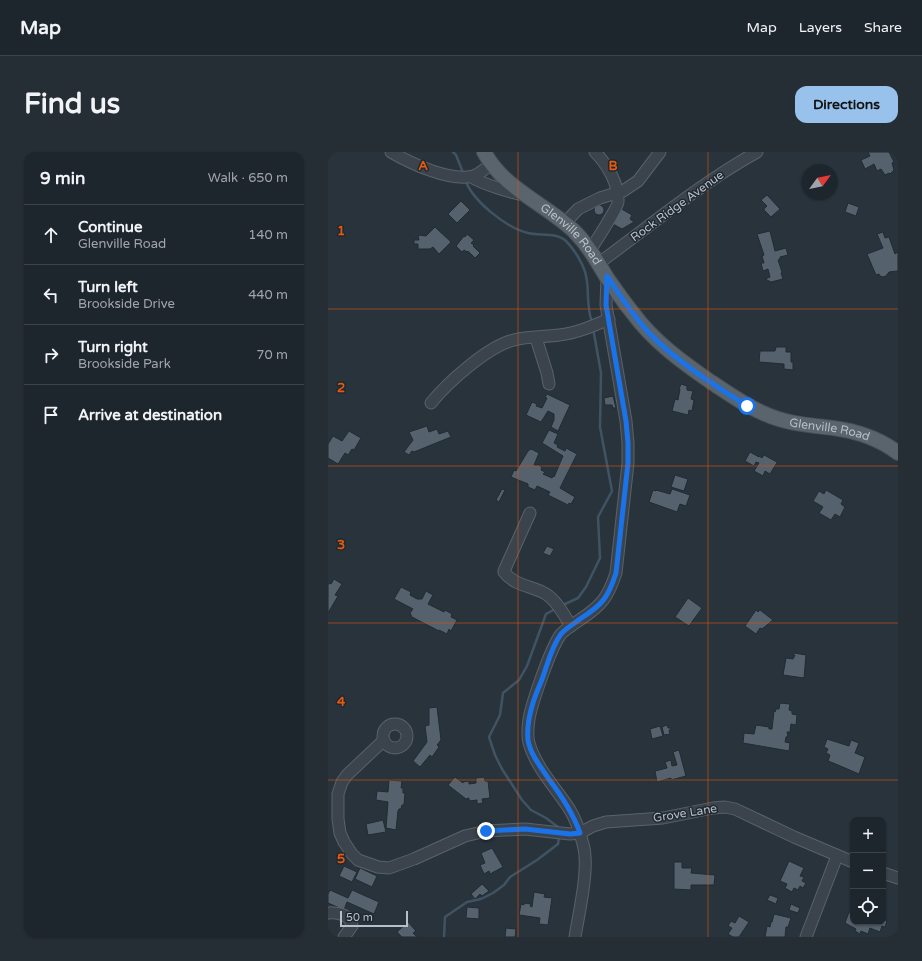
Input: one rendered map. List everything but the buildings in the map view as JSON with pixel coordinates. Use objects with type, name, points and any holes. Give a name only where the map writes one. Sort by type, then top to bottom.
[{"type":"main road","name":"Glenville Road","points":[[487,158],[507,181],[525,196],[564,223],[580,237],[633,314],[650,333],[678,357],[747,406],[792,424],[834,428],[863,435],[881,442],[898,453]]},
{"type":"street","points":[[391,152],[423,168],[476,180],[508,192],[525,196]]},
{"type":"street","points":[[590,250],[618,203],[617,193],[610,170],[595,152]]},
{"type":"street","points":[[564,223],[578,209],[600,198],[623,191],[638,181],[660,152]]},
{"type":"street","name":"Rock Ridge Avenue","points":[[599,263],[697,190],[757,152]]},
{"type":"street","points":[[465,177],[477,175],[487,158]]},
{"type":"street","points":[[575,937],[584,882],[584,846],[575,833],[570,811],[540,766],[528,742],[529,720],[536,693],[558,640],[561,635],[571,626],[597,608],[605,598],[611,588],[616,573],[619,556],[628,463],[628,443],[626,421],[606,305],[607,276]]},
{"type":"street","points":[[431,403],[440,392],[480,358],[500,345],[514,340],[562,335],[587,328],[609,319]]},
{"type":"street","points":[[536,338],[549,384]]},
{"type":"street","points":[[530,513],[504,572],[516,581],[546,594],[558,607],[571,626]]},
{"type":"street","points":[[383,741],[347,775],[342,782],[338,794],[338,818],[340,833],[352,854],[358,860],[378,867],[389,868],[414,860],[466,836],[486,831],[525,829],[575,833]]},
{"type":"street","name":"Grove Lane","points":[[575,833],[606,822],[663,818],[696,810],[725,806],[735,809],[850,861]]},
{"type":"street","points":[[806,937],[837,856]]},
{"type":"street","points":[[886,874],[898,878]]},
{"type":"street","points":[[328,913],[337,913],[352,921],[352,926],[344,937]]},
{"type":"waterway","points":[[453,152],[456,155],[464,175]]},
{"type":"waterway","points":[[465,179],[475,196],[482,204],[510,226],[528,233],[558,236],[569,244],[580,260],[585,272],[589,312],[592,323]]},
{"type":"waterway","points":[[561,606],[578,598],[586,587],[600,558],[598,517],[612,491],[600,427],[601,373],[593,328]]},
{"type":"waterway","points":[[557,608],[546,614],[527,666],[519,680],[503,693],[500,715],[489,737],[495,755],[502,769],[522,800],[531,810],[546,818],[558,827],[558,830]]},
{"type":"waterway","points":[[444,937],[445,917],[467,902],[481,899],[493,893],[504,885],[510,877],[537,860],[558,844],[559,837]]},
{"type":"route","points":[[486,831],[525,829],[570,834],[580,833],[570,811],[533,754],[528,742],[528,732],[532,705],[553,650],[561,635],[597,608],[605,598],[611,588],[616,573],[619,556],[628,463],[628,443],[626,421],[606,305],[607,276],[633,314],[650,333],[672,353],[699,374],[747,406]]}]
